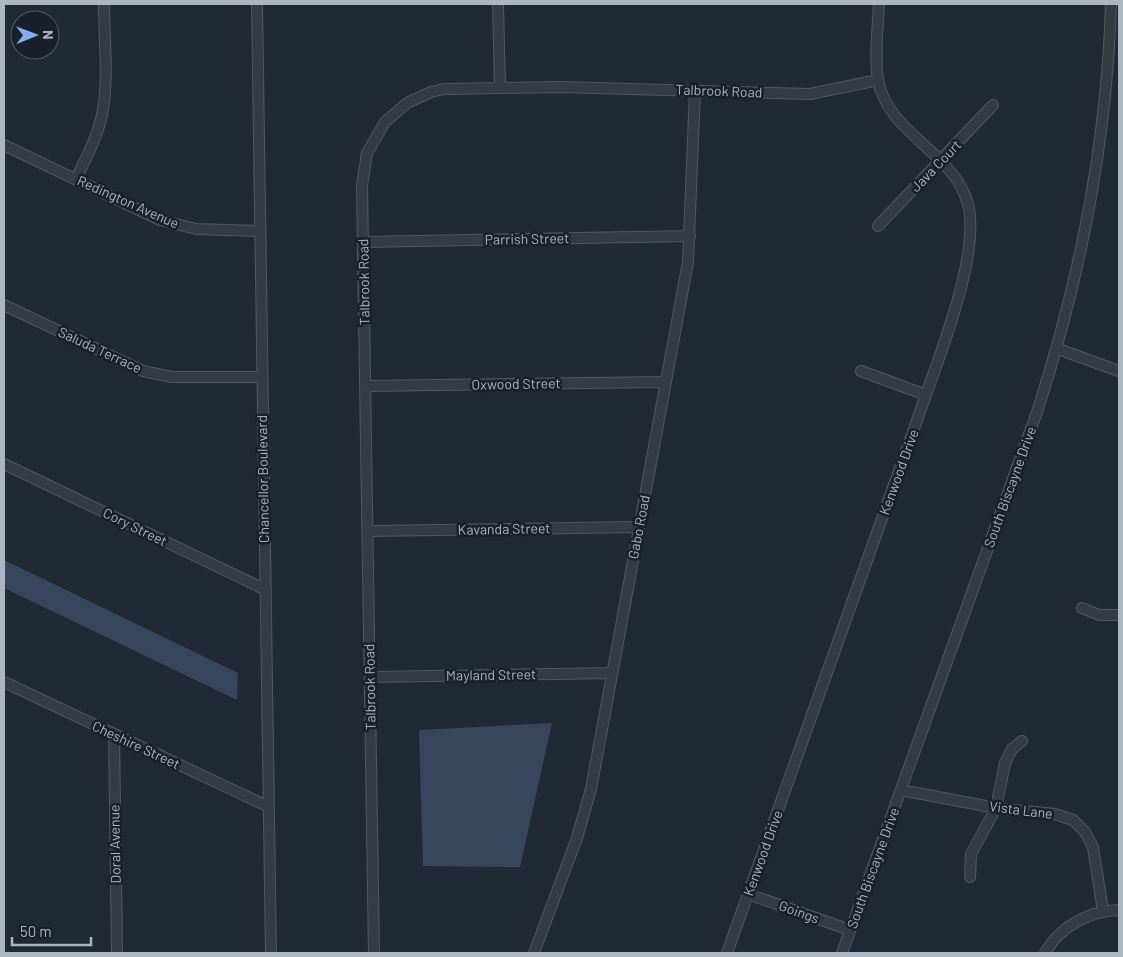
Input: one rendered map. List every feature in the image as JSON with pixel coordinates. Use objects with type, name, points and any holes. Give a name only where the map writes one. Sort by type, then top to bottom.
[{"type":"street","points":[[76,179],[98,130],[103,107],[104,4]]},
{"type":"street","name":"Chancellor Boulevard","points":[[257,4],[271,953]]},
{"type":"street","points":[[498,4],[500,87]]},
{"type":"street","name":"Kenwood Drive","points":[[727,953],[926,395],[948,331],[968,255],[970,216],[965,196],[956,180],[895,117],[883,95],[878,80],[879,4]]},
{"type":"street","name":"South Biscayne Drive","points":[[842,953],[1058,349],[1086,227],[1098,158],[1108,73],[1111,4]]},
{"type":"street","name":"Talbrook Road","points":[[374,953],[363,242],[364,167],[372,141],[385,122],[407,103],[431,92],[455,88],[500,87],[810,94],[878,80]]},
{"type":"street","name":"Gabo Road","points":[[534,953],[583,818],[612,673],[688,262],[695,91]]},
{"type":"street","name":"Java Court","points":[[878,226],[993,105]]},
{"type":"street","name":"Redington Avenue","points":[[4,145],[160,220],[214,232],[260,232]]},
{"type":"street","name":"Parrish Street","points":[[363,242],[690,236]]},
{"type":"street","name":"Saluda Terrace","points":[[4,305],[143,371],[172,377],[262,376]]},
{"type":"street","points":[[1058,349],[1119,371]]},
{"type":"street","points":[[861,371],[926,395]]},
{"type":"street","name":"Oxwood Street","points":[[365,386],[666,382]]},
{"type":"street","name":"Cory Street","points":[[4,464],[266,590]]},
{"type":"street","name":"Kavanda Street","points":[[368,531],[639,527]]},
{"type":"street","points":[[1082,608],[1099,615],[1119,615]]},
{"type":"street","name":"Mayland Street","points":[[370,677],[612,673]]},
{"type":"street","name":"Cheshire Street","points":[[4,682],[269,807]]},
{"type":"street","name":"Doral Avenue","points":[[114,734],[117,953]]},
{"type":"street","points":[[970,876],[973,849],[996,808],[1005,763],[1012,749],[1022,741]]},
{"type":"street","name":"Vista Lane","points":[[901,790],[996,808],[1061,815],[1082,828],[1093,847],[1103,911]]},
{"type":"street","name":"Goings","points":[[748,894],[850,930]]},
{"type":"street","points":[[1046,953],[1068,927],[1079,920],[1103,911],[1119,910]]},
{"type":"water","points":[[4,560],[238,673],[237,700],[4,588]]},
{"type":"water","points":[[552,723],[520,867],[423,866],[419,730]]}]
